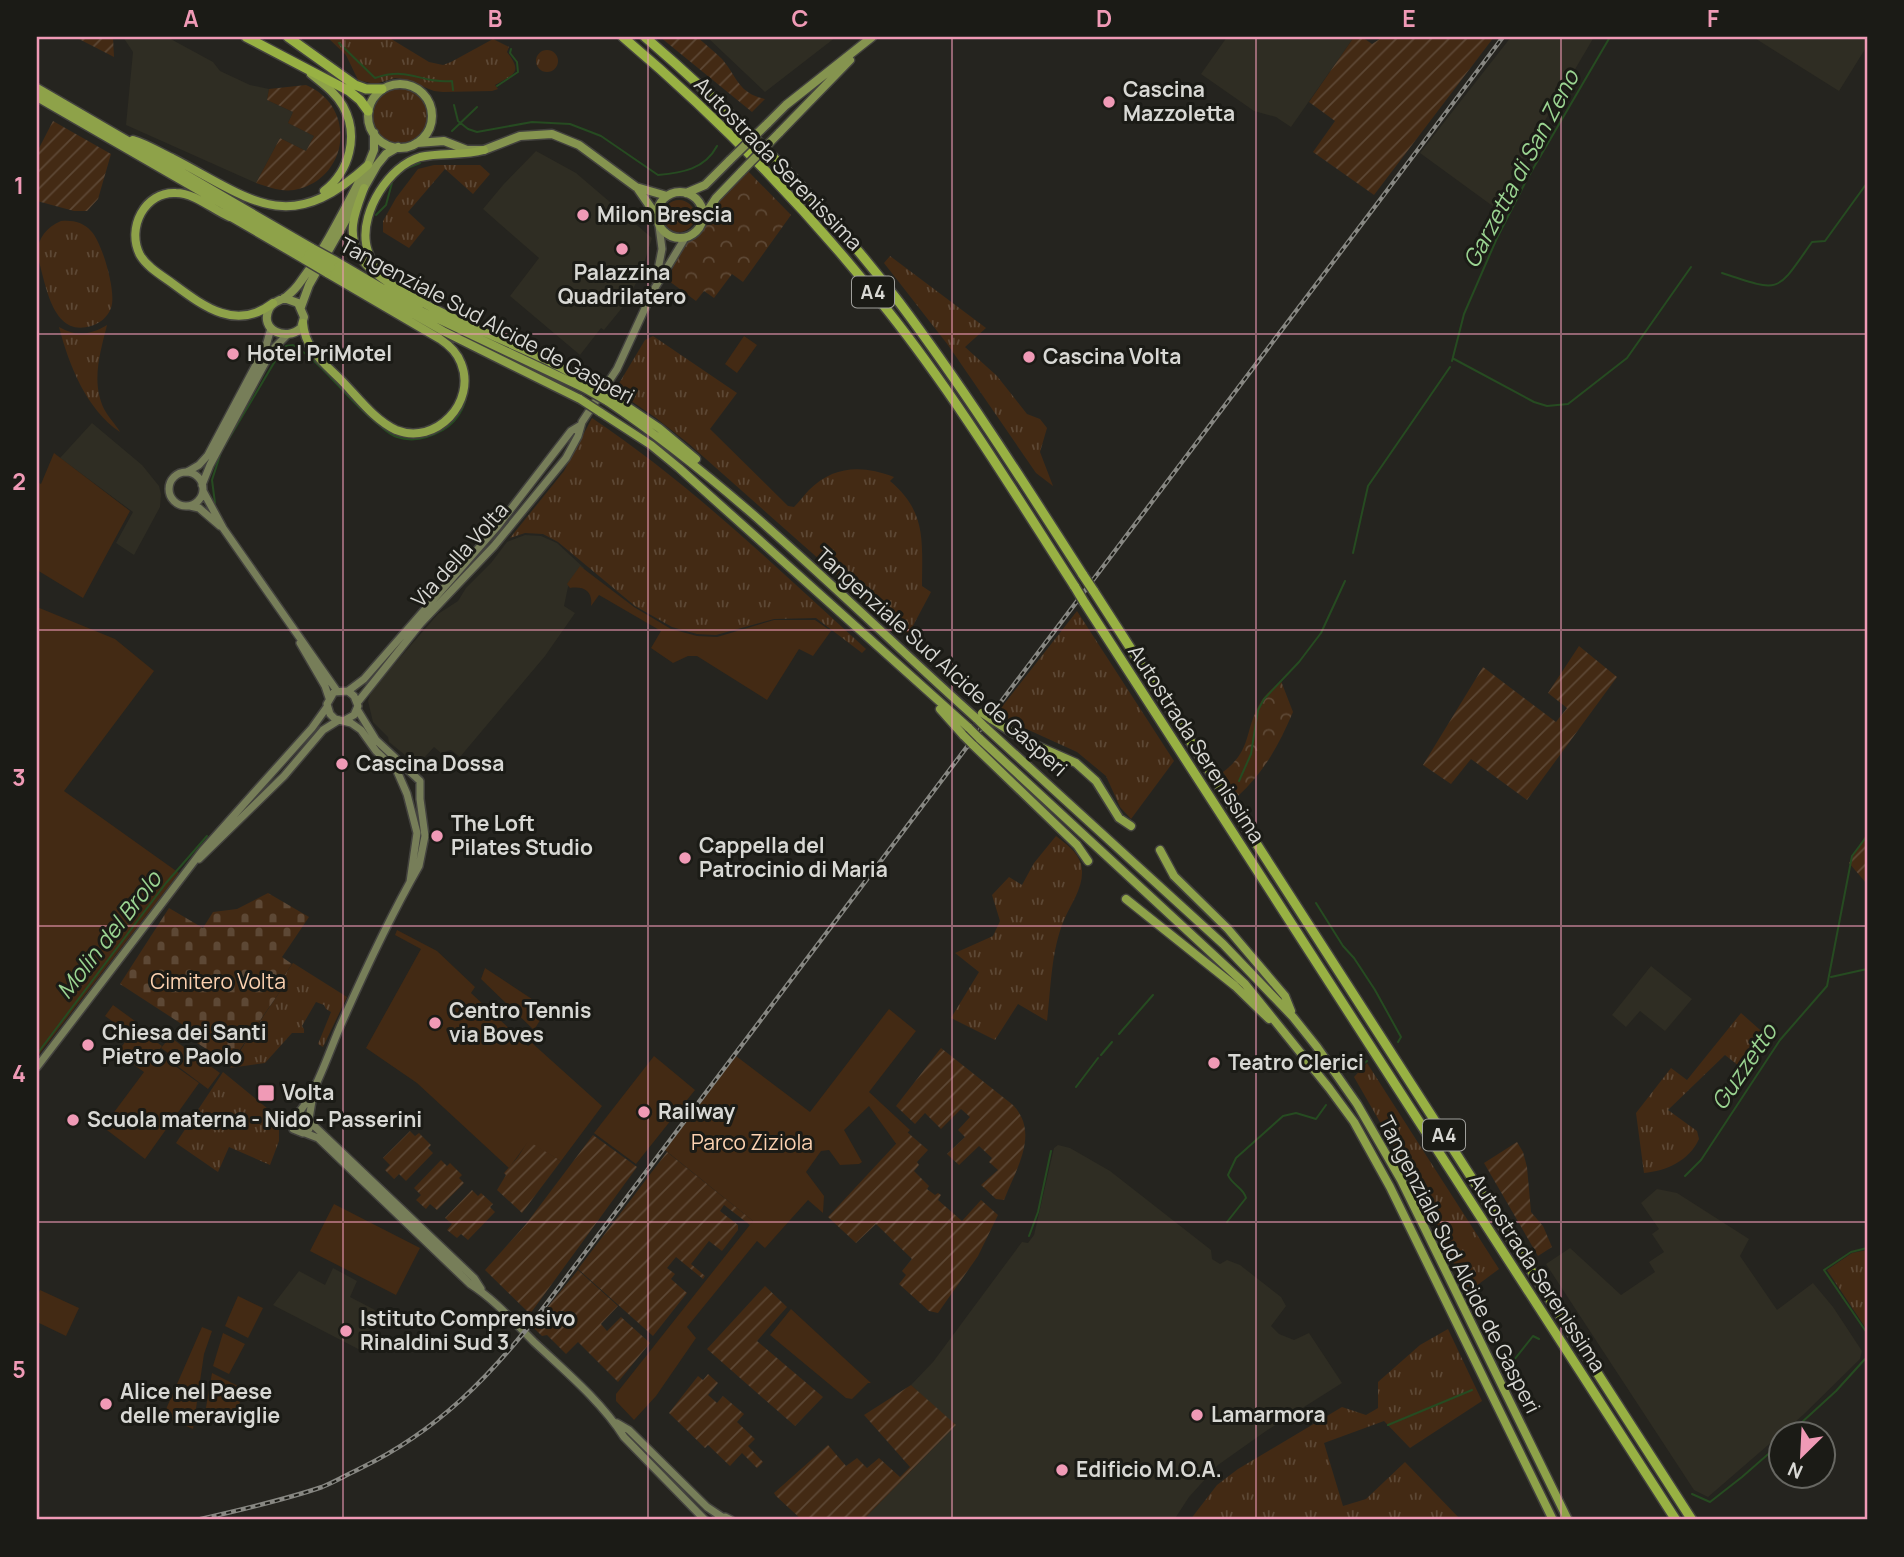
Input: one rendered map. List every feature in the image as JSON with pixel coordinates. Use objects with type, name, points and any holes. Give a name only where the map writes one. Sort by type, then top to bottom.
[{"type":"highway","points":[[246,37],[349,92],[369,111]]},
{"type":"highway","points":[[288,37],[355,85],[366,89],[382,89]]},
{"type":"highway","name":"Autostrada Serenissima","points":[[623,37],[705,110],[808,215],[866,284],[949,394],[1676,1520]]},
{"type":"highway","name":"Autostrada Serenissima","points":[[645,37],[714,99],[817,206],[890,291],[959,384],[1692,1520]]},
{"type":"highway","points":[[264,204],[290,204],[318,196],[336,181],[348,158],[351,128],[342,104],[301,66]]},
{"type":"highway","name":"Tangenziale Sud Alcide de Gasperi","points":[[37,89],[112,139]]},
{"type":"highway","name":"Tangenziale Sud Alcide de Gasperi","points":[[37,97],[123,143],[418,317],[580,399],[651,445],[831,602],[967,732],[979,738],[1156,898],[1245,984],[1286,1032],[1346,1111],[1373,1155],[1414,1234],[1553,1520]]},
{"type":"highway","points":[[123,143],[136,141],[264,204],[289,208],[312,203],[368,165]]},
{"type":"highway","points":[[123,143],[230,217]]},
{"type":"highway","points":[[379,275],[368,252],[366,229],[370,213],[391,175],[407,162],[421,157],[461,155],[484,150]]},
{"type":"highway","points":[[365,188],[354,214],[353,235],[363,261],[379,275],[438,310],[545,360],[589,387]]},
{"type":"highway","points":[[273,303],[265,310],[250,314],[220,313],[199,303],[147,264],[138,251],[136,241],[137,222],[145,206],[157,197],[177,193],[187,195],[331,267],[407,320],[440,338],[454,351],[461,361],[465,380],[462,400],[452,415],[438,427],[417,433],[400,431],[379,419],[313,352],[304,335],[303,323]]},
{"type":"highway","name":"Tangenziale Sud Alcide de Gasperi","points":[[331,267],[609,398],[687,458],[905,651],[954,698],[988,723],[1092,824],[1223,944],[1293,1017],[1345,1084],[1395,1169],[1567,1520]]},
{"type":"highway","points":[[407,320],[493,360],[504,360]]},
{"type":"highway","points":[[988,723],[1076,763],[1096,781],[1119,818],[1131,826]]},
{"type":"highway","points":[[967,732],[972,744],[1077,845],[1088,862]]},
{"type":"highway","points":[[1160,850],[1181,885],[1228,929],[1285,996],[1293,1017]]},
{"type":"highway","points":[[1126,900],[1235,986],[1286,1032]]},
{"type":"main road","points":[[636,187],[667,196],[685,193],[705,185],[786,105],[872,37]]},
{"type":"main road","points":[[301,307],[309,285],[382,158],[398,147],[417,142],[444,141],[459,148],[484,150],[520,136],[552,134],[579,145],[636,187],[656,215],[659,226],[670,236],[685,238],[697,231],[716,198],[741,171],[872,37]]},
{"type":"main road","points":[[223,528],[200,509],[176,503],[169,491],[169,485],[175,475],[199,465],[208,455],[266,346],[271,328],[267,315],[273,303],[284,298],[302,280],[368,165],[374,150],[374,133],[368,119],[373,99],[382,89],[402,84],[417,88],[428,100],[435,127],[444,141]]},
{"type":"main road","points":[[417,142],[426,134],[432,118]]},
{"type":"main road","points":[[374,133],[387,144],[398,147]]},
{"type":"main road","points":[[685,193],[699,202],[703,218]]},
{"type":"main road","points":[[656,215],[659,204],[667,196]]},
{"type":"main road","name":"Via della Volta","points":[[653,291],[661,257],[659,226]]},
{"type":"main road","name":"Via della Volta","points":[[196,862],[284,776],[323,730],[351,718],[357,706],[421,623],[537,496],[566,458],[581,425],[617,369],[653,291],[685,238]]},
{"type":"main road","points":[[189,506],[199,501],[210,465],[272,349],[287,335],[297,332],[303,323],[301,307],[294,300],[284,298]]},
{"type":"main road","points":[[271,328],[287,335]]},
{"type":"main road","name":"Via della Volta","points":[[348,691],[364,679],[450,581],[533,483],[571,431],[581,425]]},
{"type":"main road","points":[[187,472],[197,476],[223,528],[337,691]]},
{"type":"main road","points":[[294,628],[325,686],[332,717],[361,730],[376,751],[397,771],[407,794],[417,833],[410,882]]},
{"type":"main road","points":[[305,1133],[309,1129],[305,1118],[314,1087],[353,998],[419,866],[424,849],[425,829],[419,799],[420,781],[376,740],[354,696],[348,691],[337,691]]},
{"type":"main road","points":[[37,1067],[202,851],[312,728],[337,691]]},
{"type":"main road","points":[[403,785],[406,779],[414,777]]},
{"type":"main road","points":[[407,794],[413,796],[421,791]]},
{"type":"main road","points":[[483,1292],[470,1284],[318,1138],[297,1133],[292,1127],[293,1119],[305,1118],[474,1278],[483,1292],[613,1420],[624,1437],[705,1520]]},
{"type":"main road","points":[[613,1420],[629,1430],[719,1519],[732,1520]]},
{"type":"shaded area","points":[[123,37],[167,37],[213,62],[220,71],[250,85],[269,89],[267,100],[293,112],[288,123],[314,136],[306,151],[280,138],[256,183],[126,125],[133,52]]},
{"type":"shaded area","points":[[707,37],[836,37],[765,92]]},
{"type":"shaded area","points":[[1227,37],[1354,37],[1291,127],[1276,117],[1254,111],[1201,74]]},
{"type":"shaded area","points":[[1511,37],[1594,37],[1494,207],[1420,153]]},
{"type":"shaded area","points":[[1753,37],[1867,37],[1867,46],[1839,91]]},
{"type":"shaded area","points":[[536,151],[576,173],[652,238],[641,273],[626,303],[604,330],[601,328],[580,355],[510,296],[539,258],[483,209]]},
{"type":"shaded area","points":[[92,423],[142,465],[159,486],[160,507],[134,555],[116,543],[133,512],[60,458]]},
{"type":"shaded area","points":[[525,535],[541,536],[557,543],[584,568],[568,587],[564,606],[575,613],[545,656],[460,757],[451,750],[441,753],[434,747],[423,759],[416,759],[411,755],[411,760],[389,742],[388,737],[373,722],[368,701],[371,691],[438,614],[458,601],[466,588],[507,542]]},
{"type":"shaded area","points":[[1651,966],[1692,999],[1665,1031],[1640,1011],[1626,1027],[1612,1015]]},
{"type":"shaded area","points":[[1058,1145],[1070,1148],[1110,1171],[1211,1250],[1212,1259],[1220,1264],[1227,1260],[1240,1265],[1281,1297],[1286,1306],[1271,1326],[1279,1334],[1294,1340],[1309,1333],[1342,1383],[1218,1465],[1189,1497],[1174,1520],[863,1520],[955,1426],[911,1385],[933,1362],[1022,1242],[1028,1243],[1034,1235],[1054,1148]]},
{"type":"shaded area","points":[[1657,1189],[1677,1193],[1749,1239],[1740,1256],[1777,1310],[1813,1283],[1833,1307],[1862,1351],[1860,1359],[1797,1420],[1768,1420],[1768,1445],[1708,1497],[1694,1490],[1546,1264],[1570,1248],[1621,1295],[1655,1272],[1649,1262],[1664,1252],[1652,1234],[1659,1229],[1641,1203]]},
{"type":"shaded area","name":"Istituto Comprensivo Rinaldini Sud 3","points":[[333,1268],[357,1281],[350,1297],[375,1310],[364,1352],[273,1305],[299,1271],[325,1285]]},
{"type":"green space","points":[[75,37],[113,37],[114,57]]},
{"type":"green space","points":[[327,37],[388,37],[429,62],[443,65],[493,39],[509,47],[507,52],[515,64],[515,69],[511,75],[495,85],[498,89],[492,91],[434,91],[395,78],[375,84],[358,80],[346,55]]},
{"type":"green space","points":[[660,37],[697,37],[722,59],[744,89],[765,99],[752,112]]},
{"type":"green space","points":[[1354,37],[1362,37],[1372,44],[1383,37],[1494,37],[1374,195],[1313,152],[1335,121],[1309,102]]},
{"type":"green space","points":[[547,50],[555,53],[558,61],[555,69],[547,72],[539,69],[536,61],[539,53]]},
{"type":"green space","points":[[306,85],[323,95],[334,109],[340,125],[336,158],[326,172],[312,184],[294,190],[279,190],[256,183],[280,138],[306,151],[314,136],[288,123],[293,112],[267,100],[269,89]]},
{"type":"green space","points":[[400,89],[419,97],[427,116],[419,135],[400,143],[381,135],[373,116],[381,97]]},
{"type":"green space","points":[[53,121],[111,154],[98,199],[87,211],[74,211],[37,201],[37,152]]},
{"type":"green space","points":[[434,165],[480,165],[490,174],[473,194],[445,169],[408,212],[425,228],[409,248],[383,232],[383,221],[418,169]]},
{"type":"green space","points":[[747,170],[791,215],[743,282],[732,274],[714,298],[704,291],[696,301],[669,281],[676,255],[687,243],[701,234],[714,206]]},
{"type":"green space","points":[[679,200],[690,205],[695,216],[690,227],[679,232],[668,227],[663,216],[668,205]]},
{"type":"green space","points":[[61,221],[78,222],[91,231],[100,246],[107,268],[112,291],[111,308],[103,320],[91,326],[78,328],[59,317],[44,281],[38,258],[40,240],[50,227]]},
{"type":"green space","points":[[890,256],[986,328],[965,347],[997,376],[1027,414],[1040,419],[1047,428],[1040,452],[1053,486],[1036,473],[948,345],[884,263]]},
{"type":"green space","points":[[107,325],[98,367],[98,388],[104,409],[120,432],[88,399],[74,371],[59,327],[83,334]]},
{"type":"green space","points":[[653,336],[737,393],[710,429],[788,506],[794,507],[819,482],[839,472],[871,470],[894,477],[890,481],[911,504],[916,516],[922,542],[922,586],[931,592],[907,637],[689,444],[615,390],[645,340]]},
{"type":"green space","points":[[744,336],[757,345],[737,373],[725,364]]},
{"type":"green space","points":[[592,418],[699,499],[866,649],[862,653],[816,618],[774,619],[716,635],[697,634],[672,627],[635,606],[558,542],[543,534],[525,533],[510,538],[564,471]]},
{"type":"green space","points":[[54,453],[130,511],[83,598],[37,570],[37,482],[41,484]]},
{"type":"green space","points":[[580,566],[634,607],[671,629],[697,636],[717,637],[774,620],[815,620],[831,631],[813,656],[799,649],[767,700],[697,656],[688,656],[673,663],[651,648],[661,631],[599,595],[591,606],[589,593],[579,588],[570,588],[567,584]]},
{"type":"green space","points":[[37,607],[115,639],[154,671],[64,791],[179,873],[37,1057]]},
{"type":"green space","points":[[1077,611],[1174,761],[1131,819],[1120,807],[1106,776],[1077,752],[997,713]]},
{"type":"green space","points":[[1579,646],[1617,677],[1527,800],[1471,759],[1451,784],[1423,765],[1483,667],[1556,722],[1567,708],[1548,693]]},
{"type":"green space","points":[[1281,681],[1293,712],[1270,757],[1238,796],[1223,772],[1243,749],[1261,701]]},
{"type":"green space","points":[[1867,833],[1867,884],[1849,863]]},
{"type":"green space","points":[[1056,836],[1077,855],[1082,879],[1056,944],[1047,1021],[1018,1004],[995,1040],[951,1018],[979,972],[955,953],[993,936],[1000,921],[992,895],[1009,877],[1022,885],[1034,863]]},
{"type":"green space","name":"Cimitero Volta","points":[[268,893],[309,917],[282,957],[292,964],[277,986],[281,990],[239,1051],[234,1048],[224,1060],[197,1043],[200,1036],[120,984],[169,908],[203,928],[213,912],[237,909]]},
{"type":"green space","points":[[397,930],[437,951],[475,987],[471,993],[528,1046],[532,1043],[602,1106],[561,1161],[528,1142],[509,1168],[417,1083],[366,1048],[421,949],[395,935]]},
{"type":"green space","points":[[293,963],[347,997],[323,1047],[318,1044],[331,1012],[316,1002],[302,1026],[304,1033],[292,1033],[265,1063],[230,1068],[232,1065],[225,1060],[234,1048],[240,1051],[281,990],[277,986]]},
{"type":"green space","points":[[485,968],[547,1009],[534,1030],[481,979]]},
{"type":"green space","points":[[113,1005],[135,1021],[127,1032],[105,1016]]},
{"type":"green space","name":"Parco Ziziola","points":[[889,1009],[916,1031],[869,1092],[910,1130],[897,1145],[869,1106],[844,1130],[862,1162],[840,1165],[829,1150],[821,1151],[806,1172],[824,1196],[823,1213],[808,1200],[765,1248],[757,1241],[687,1327],[696,1338],[656,1396],[634,1420],[616,1401],[616,1394],[753,1221],[665,1150],[736,1056],[810,1112]]},
{"type":"green space","points":[[1741,1013],[1768,1037],[1768,1044],[1749,1074],[1725,1055],[1668,1110],[1697,1131],[1699,1139],[1695,1147],[1676,1164],[1644,1173],[1636,1113],[1671,1068],[1687,1080]]},
{"type":"green space","points":[[136,1027],[162,1046],[157,1053],[199,1083],[145,1159],[103,1127],[144,1072],[117,1053]]},
{"type":"green space","points":[[170,1037],[220,1073],[208,1089],[176,1065],[179,1061],[161,1048]]},
{"type":"green space","points":[[941,1048],[1013,1105],[1021,1116],[1025,1127],[1023,1151],[1004,1200],[996,1199],[981,1185],[998,1170],[989,1162],[992,1158],[979,1146],[959,1165],[947,1154],[965,1137],[958,1130],[970,1117],[961,1109],[941,1129],[925,1113],[915,1124],[896,1106]]},
{"type":"green space","name":"Railway","points":[[654,1056],[695,1090],[636,1164],[594,1133]]},
{"type":"green space","points":[[1367,1063],[1499,1269],[1468,1292],[1415,1183],[1354,1077]]},
{"type":"green space","points":[[223,1072],[279,1118],[279,1141],[270,1165],[229,1147],[218,1172],[176,1143]]},
{"type":"green space","points":[[410,1131],[415,1136],[419,1133],[431,1145],[428,1148],[433,1153],[406,1181],[399,1174],[394,1179],[385,1170],[390,1165],[383,1158]]},
{"type":"green space","points":[[907,1132],[928,1150],[917,1162],[919,1165],[914,1171],[929,1186],[927,1189],[935,1195],[941,1195],[938,1200],[962,1221],[981,1200],[998,1215],[978,1256],[938,1313],[929,1311],[899,1284],[906,1275],[902,1271],[912,1259],[876,1224],[856,1243],[828,1217]]},
{"type":"green space","points":[[593,1135],[637,1167],[530,1314],[485,1270],[526,1224]]},
{"type":"green space","points":[[528,1141],[561,1161],[522,1213],[497,1190],[506,1175],[504,1173]]},
{"type":"green space","points":[[1517,1142],[1527,1167],[1531,1212],[1543,1226],[1552,1247],[1538,1256],[1484,1163]]},
{"type":"green space","points":[[667,1152],[753,1221],[750,1225],[724,1205],[720,1211],[738,1225],[738,1230],[722,1251],[709,1241],[691,1264],[705,1276],[703,1279],[676,1257],[667,1268],[675,1274],[671,1279],[687,1293],[653,1336],[578,1269]]},
{"type":"green space","points":[[441,1160],[447,1166],[450,1163],[462,1175],[459,1178],[464,1183],[437,1210],[430,1204],[426,1209],[416,1200],[421,1195],[414,1188]]},
{"type":"green space","points":[[472,1190],[478,1196],[481,1193],[493,1204],[490,1207],[495,1212],[468,1240],[461,1234],[457,1238],[447,1230],[452,1224],[445,1218]]},
{"type":"green space","points":[[334,1204],[420,1248],[396,1295],[310,1251]]},
{"type":"green space","points":[[1867,1250],[1867,1330],[1827,1270],[1852,1253]]},
{"type":"green space","points":[[578,1270],[618,1306],[601,1324],[607,1331],[621,1317],[650,1343],[618,1382],[578,1342],[566,1354],[547,1335],[542,1336],[532,1326]]},
{"type":"green space","points":[[765,1286],[787,1307],[757,1341],[823,1397],[795,1426],[707,1349]]},
{"type":"green space","points":[[40,1290],[79,1308],[66,1336],[37,1322],[37,1297]]},
{"type":"green space","points":[[238,1296],[263,1308],[248,1338],[225,1326]]},
{"type":"green space","points":[[791,1309],[871,1383],[852,1399],[846,1398],[770,1335]]},
{"type":"green space","points":[[202,1327],[212,1331],[204,1354],[193,1429],[163,1416]]},
{"type":"green space","points":[[1448,1329],[1482,1401],[1410,1448],[1384,1421],[1324,1443],[1343,1506],[1366,1499],[1405,1462],[1461,1520],[1190,1520],[1217,1485],[1238,1469],[1342,1407],[1366,1415],[1378,1408],[1378,1382],[1420,1345]]},
{"type":"green space","points":[[223,1333],[245,1344],[229,1374],[213,1366]]},
{"type":"green space","points":[[212,1373],[246,1390],[229,1425],[205,1413]]},
{"type":"green space","points":[[708,1374],[718,1383],[708,1395],[717,1403],[723,1396],[744,1414],[737,1422],[755,1439],[748,1446],[763,1462],[757,1468],[742,1453],[730,1466],[708,1445],[705,1448],[669,1413],[698,1376],[703,1380]]},
{"type":"green space","points":[[911,1385],[956,1425],[863,1520],[802,1520],[776,1496],[774,1493],[828,1445],[846,1466],[857,1458],[867,1468],[879,1458],[900,1477],[910,1467],[864,1415]]},
{"type":"waterway","name":"Garzetta di San Zeno","points":[[1452,361],[1464,314],[1497,238],[1527,179],[1610,37]]},
{"type":"waterway","points":[[339,43],[375,78],[406,74],[431,80],[452,81],[453,90]]},
{"type":"waterway","name":"Molin del Brolo","points":[[497,86],[518,72],[517,62],[510,53],[511,49]]},
{"type":"waterway","points":[[454,105],[458,121],[477,132],[532,122],[570,124],[601,136],[658,175],[676,173],[699,165],[717,146]]},
{"type":"waterway","name":"Molin del Brolo","points":[[452,131],[477,107]]},
{"type":"waterway","name":"Molin del Brolo","points":[[405,169],[420,163]]},
{"type":"waterway","name":"Molin del Brolo","points":[[376,215],[386,205],[393,179]]},
{"type":"waterway","name":"Garzetta di San Zeno","points":[[1722,273],[1756,284],[1776,284],[1791,271],[1812,242],[1825,241],[1867,183]]},
{"type":"waterway","name":"Garzetta di San Zeno","points":[[1454,359],[1534,402],[1547,406],[1568,404],[1627,358],[1691,267]]},
{"type":"waterway","name":"Molin del Brolo","points":[[215,503],[212,480],[221,452],[286,346],[293,345],[305,353],[368,416],[394,436],[403,438],[426,437],[449,426],[462,408],[467,395],[468,380]]},
{"type":"waterway","name":"Garzetta di San Zeno","points":[[1353,553],[1368,486],[1450,367]]},
{"type":"waterway","name":"Garzetta di San Zeno","points":[[1239,781],[1251,754],[1258,710],[1264,699],[1299,662],[1321,633],[1345,581]]},
{"type":"waterway","name":"Molin del Brolo","points":[[37,1054],[166,883],[207,836]]},
{"type":"waterway","name":"Guzzetto","points":[[1685,1176],[1701,1160],[1780,1040],[1827,986],[1852,856],[1867,836]]},
{"type":"waterway","name":"Guzzetto","points":[[1316,903],[1375,990],[1401,1037],[1398,1042]]},
{"type":"waterway","name":"Guzzetto","points":[[1831,977],[1867,969]]},
{"type":"waterway","name":"Garzetta di San Zeno","points":[[1119,1034],[1153,995]]},
{"type":"waterway","name":"Garzetta di San Zeno","points":[[1101,1055],[1112,1042]]},
{"type":"waterway","name":"Garzetta di San Zeno","points":[[1076,1087],[1098,1058]]},
{"type":"waterway","name":"Guzzetto","points":[[1354,1072],[1367,1061]]},
{"type":"waterway","name":"Guzzetto","points":[[1227,1222],[1246,1198],[1228,1175],[1236,1158],[1283,1116],[1296,1113],[1316,1119],[1326,1105]]},
{"type":"waterway","name":"Garzetta di San Zeno","points":[[1029,1236],[1038,1212],[1051,1151]]},
{"type":"waterway","points":[[1867,1248],[1851,1252],[1824,1270],[1867,1333]]},
{"type":"waterway","name":"Guzzetto","points":[[1514,1360],[1533,1336],[1539,1339]]},
{"type":"waterway","points":[[1804,1420],[1865,1359]]},
{"type":"waterway","name":"Guzzetto","points":[[1388,1425],[1472,1390]]},
{"type":"waterway","points":[[1692,1494],[1710,1502],[1768,1454]]},
{"type":"railway","points":[[197,1520],[307,1492],[361,1468],[414,1437],[438,1419],[482,1380],[502,1358],[541,1311],[1503,37]]},
{"type":"place","name":"Cascina Mazzoletta","points":[[1109,102]]},
{"type":"place","name":"Milon Brescia","points":[[583,215]]},
{"type":"place","name":"Palazzina Quadrilatero","points":[[622,249]]},
{"type":"place","name":"Hotel PriMotel","points":[[233,354]]},
{"type":"place","name":"Cascina Volta","points":[[1029,357]]},
{"type":"place","name":"Cascina Dossa","points":[[342,764]]},
{"type":"place","name":"The Loft Pilates Studio","points":[[437,836]]},
{"type":"place","name":"Cappella del Patrocinio di Maria","points":[[685,858]]},
{"type":"place","name":"Centro Tennis via Boves","points":[[435,1023]]},
{"type":"place","name":"Chiesa dei Santi Pietro e Paolo","points":[[88,1045]]},
{"type":"place","name":"Teatro Clerici","points":[[1214,1063]]},
{"type":"place","name":"Volta","points":[[266,1093]]},
{"type":"place","name":"Railway","points":[[644,1112]]},
{"type":"place","name":"Scuola materna - Nido - Passerini","points":[[73,1120]]},
{"type":"place","name":"Istituto Comprensivo Rinaldini Sud 3","points":[[346,1331]]},
{"type":"place","name":"Alice nel Paese delle meraviglie","points":[[106,1404]]},
{"type":"place","name":"Lamarmora","points":[[1197,1415]]},
{"type":"place","name":"Edificio M.O.A.","points":[[1062,1470]]}]
